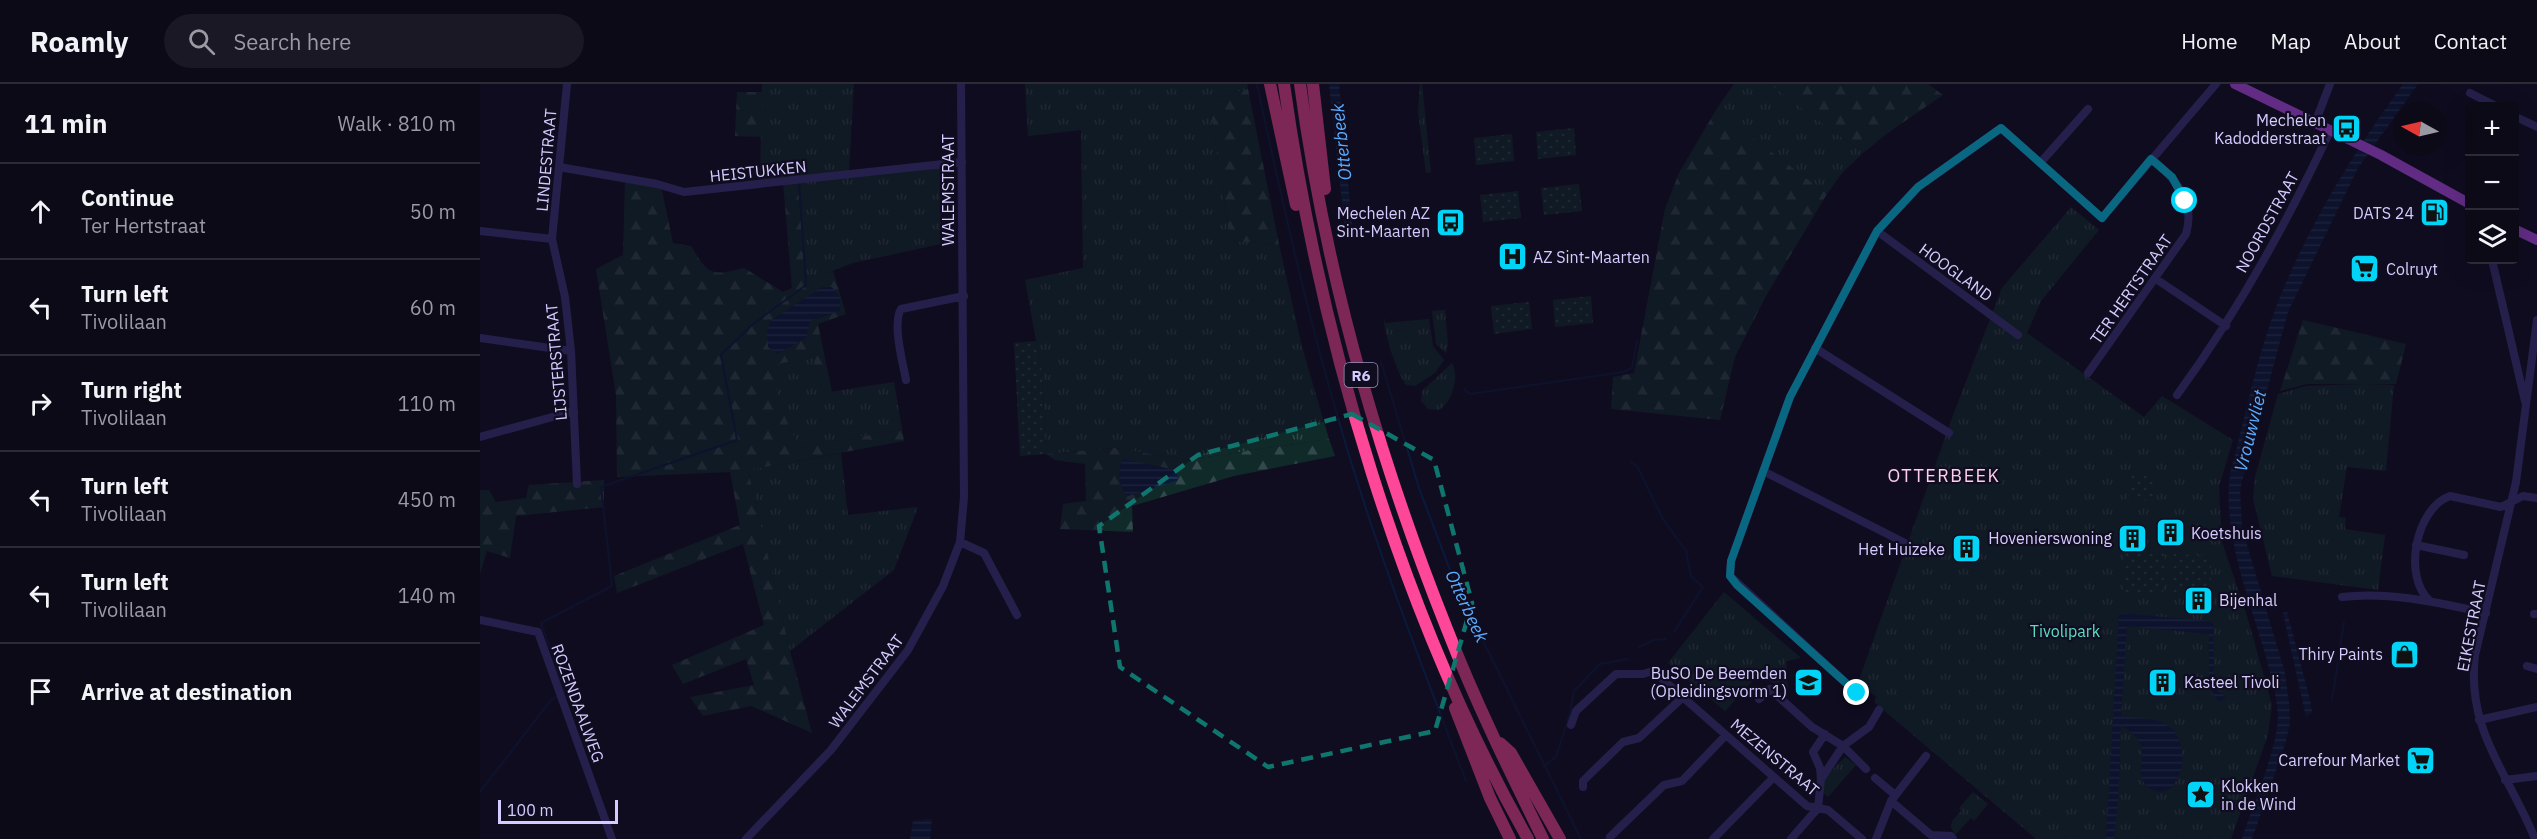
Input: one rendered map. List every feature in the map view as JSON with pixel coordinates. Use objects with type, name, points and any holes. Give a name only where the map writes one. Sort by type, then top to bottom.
[{"type":"highway","points":[[1270,84],[1301,224],[1311,242]]},
{"type":"highway","name":"R6","points":[[1284,84],[1311,242],[1338,357],[1363,445],[1393,533],[1449,678],[1528,839]]},
{"type":"highway","name":"R6","points":[[1300,84],[1326,237],[1356,357],[1402,510],[1447,629],[1543,839]]},
{"type":"highway","points":[[1313,84],[1330,227],[1326,237]]},
{"type":"highway","points":[[1449,678],[1450,694],[1470,751],[1510,839]]},
{"type":"highway","points":[[1495,738],[1510,753],[1560,839]]},
{"type":"main road","points":[[2235,84],[2353,141],[2465,202]]},
{"type":"main road","points":[[2519,231],[2537,240]]},
{"type":"street","name":"LINDESTRAAT","points":[[552,240],[567,84]]},
{"type":"street","name":"WALEMSTRAAT","points":[[746,839],[831,750],[908,651],[943,586],[960,542],[964,497],[961,84]]},
{"type":"street","points":[[1857,693],[1737,585],[1730,576],[1731,561],[1790,397],[1877,231],[1918,187],[2001,128],[2102,218],[2216,84]]},
{"type":"street","points":[[2315,123],[2331,84]]},
{"type":"street","points":[[2470,93],[2488,102]]},
{"type":"street","points":[[2041,162],[2088,110]]},
{"type":"street","points":[[2519,118],[2537,127]]},
{"type":"street","name":"NOORDSTRAAT","points":[[2177,395],[2226,326],[2302,191],[2330,130]]},
{"type":"street","name":"TER HERTSTRAAT","points":[[2088,373],[2186,234],[2188,209],[2177,183],[2151,159]]},
{"type":"street","name":"HEISTUKKEN","points":[[559,167],[657,183],[684,192],[962,162]]},
{"type":"street","points":[[480,231],[552,240]]},
{"type":"street","name":"HOOGLAND","points":[[1877,231],[2018,335]]},
{"type":"street","name":"LIJSTERSTRAAT","points":[[552,240],[565,297],[571,351],[577,484]]},
{"type":"street","name":"EIKESTRAAT","points":[[2493,264],[2527,409]]},
{"type":"street","points":[[2156,279],[2226,326]]},
{"type":"street","points":[[906,380],[897,326],[901,309],[964,296]]},
{"type":"street","name":"EIKESTRAAT","points":[[2535,839],[2505,780],[2479,720],[2473,675],[2512,500],[2527,409],[2537,320]]},
{"type":"street","points":[[480,338],[571,351]]},
{"type":"street","points":[[1815,348],[1949,433]]},
{"type":"street","points":[[480,437],[574,411]]},
{"type":"street","points":[[1763,471],[1905,543]]},
{"type":"street","points":[[2430,601],[2425,596],[2417,576],[2416,545],[2426,519],[2447,497],[2455,496],[2501,507],[2523,496],[2537,498]]},
{"type":"street","points":[[960,542],[984,554],[1017,615]]},
{"type":"street","points":[[2416,545],[2464,555]]},
{"type":"street","points":[[2342,597],[2361,595],[2430,601],[2486,614]]},
{"type":"street","name":"ROZENDAALWEG","points":[[480,620],[538,632],[612,839]]},
{"type":"street","points":[[2527,666],[2537,669]]},
{"type":"street","name":"MEZENSTRAAT","points":[[1571,725],[1576,711],[1616,674],[1643,674],[1653,670],[1807,806],[1827,810],[1863,839]]},
{"type":"street","points":[[1759,699],[1770,689],[1812,727],[1843,746],[1866,769]]},
{"type":"street","points":[[1583,787],[1583,781],[1623,742],[1639,738],[1683,697]]},
{"type":"street","points":[[2479,720],[2537,707]]},
{"type":"street","points":[[1821,779],[1843,746],[1869,727],[1879,710]]},
{"type":"street","points":[[1791,839],[1818,808],[1821,779],[1820,768],[1813,752],[1825,734]]},
{"type":"street","points":[[1610,837],[1664,785],[1682,781],[1726,735]]},
{"type":"street","points":[[1876,839],[1893,798],[1926,756]]},
{"type":"street","points":[[2505,780],[2537,776]]},
{"type":"street","points":[[1713,839],[1731,818],[1774,777]]},
{"type":"street","points":[[1875,778],[1931,835],[1951,836],[1953,839]]},
{"type":"highlighted area","points":[[1352,414],[1434,460],[1472,603],[1435,731],[1268,767],[1120,667],[1099,526],[1198,455]]},
{"type":"green space","points":[[762,84],[854,84],[849,171],[760,182]]},
{"type":"green space","points":[[1025,84],[1247,84],[1248,89],[1209,100],[1230,241],[1279,244],[1302,347],[1329,439],[1186,460],[1115,448],[1046,454],[1042,373],[1025,280],[1083,268],[1081,130],[1028,136]]},
{"type":"green space","points":[[1420,84],[1422,84],[1431,172],[1426,173],[1418,112]]},
{"type":"green space","points":[[1734,84],[1770,84],[1863,153],[1842,173],[1827,194],[1716,110]]},
{"type":"green space","points":[[1770,84],[1928,84],[1943,95],[1863,153]]},
{"type":"green space","points":[[1248,89],[1279,244],[1230,241],[1209,100]]},
{"type":"green space","points":[[737,92],[762,92],[762,137],[735,136]]},
{"type":"green space","points":[[1716,110],[1827,194],[1766,296],[1735,357],[1720,420],[1611,409],[1613,377],[1634,373],[1665,209],[1679,173]]},
{"type":"green space","points":[[1574,128],[1576,155],[1538,159],[1536,132]]},
{"type":"green space","points":[[1512,134],[1514,161],[1476,165],[1474,138]]},
{"type":"green space","points":[[940,165],[941,244],[853,263],[806,281],[798,180]]},
{"type":"green space","points":[[798,180],[806,280],[833,271],[846,314],[818,324],[832,392],[823,393],[813,357],[772,365],[778,401],[799,448],[902,429],[904,441],[748,470],[790,651],[812,733],[751,706],[703,716],[690,697],[754,685],[746,659],[683,684],[672,665],[764,625],[743,544],[617,593],[614,576],[740,525],[730,472],[617,477],[616,395],[596,269],[623,255],[625,181],[661,186],[673,243],[691,246],[707,268],[724,272],[744,268],[783,292],[792,288],[783,182]],"holes":[[[789,309],[840,311],[810,321],[770,321]]]},
{"type":"green space","points":[[1579,184],[1582,211],[1544,215],[1541,188]]},
{"type":"green space","points":[[1518,191],[1521,218],[1483,222],[1480,195]]},
{"type":"green space","name":"Tivolipark","points":[[2071,207],[2099,230],[2041,301],[2027,333],[2144,417],[2162,396],[2233,440],[2219,486],[2222,542],[2247,616],[2272,705],[2268,735],[2231,839],[2036,839],[1874,702],[1876,697],[1858,683],[1952,418],[2002,288]]},
{"type":"green space","points":[[1591,296],[1593,323],[1555,327],[1553,300]]},
{"type":"green space","points":[[1529,302],[1532,329],[1494,334],[1491,306]]},
{"type":"green space","points":[[1445,310],[1448,345],[1446,353],[1436,344],[1432,311]]},
{"type":"green space","points":[[1384,317],[1385,323],[1429,319],[1433,346],[1444,360],[1435,373],[1415,386],[1406,385],[1391,352],[1384,323]]},
{"type":"green space","points":[[2303,320],[2406,344],[2396,384],[2307,384],[2280,391]]},
{"type":"green space","points":[[1036,341],[1042,373],[1046,454],[1020,456],[1014,343]]},
{"type":"green space","points":[[813,356],[823,393],[894,382],[902,429],[799,448],[778,401],[771,365]]},
{"type":"green space","points":[[1452,363],[1455,382],[1448,402],[1439,410],[1428,409],[1421,401],[1422,391]]},
{"type":"green space","points":[[2394,385],[2386,471],[2347,467],[2339,517],[2346,518],[2345,529],[2385,535],[2378,590],[2272,576],[2253,499],[2255,477],[2278,394],[2306,386]]},
{"type":"green space","points":[[1329,439],[1335,456],[1234,476],[1132,506],[1133,532],[1060,529],[1063,504],[1086,501],[1085,464],[1055,460],[1046,454],[1115,448],[1186,460]]},
{"type":"green space","points":[[841,453],[848,515],[918,507],[894,570],[790,651],[748,470]]},
{"type":"green space","points":[[2130,471],[2156,474],[2153,501],[2128,499]]},
{"type":"green space","points":[[604,480],[604,507],[516,516],[510,558],[487,551],[480,574],[480,490],[489,490],[496,502],[526,498],[529,485]]},
{"type":"green space","points":[[2125,552],[2165,554],[2163,594],[2124,593]]},
{"type":"green space","points":[[2173,554],[2211,556],[2211,596],[2172,595]]},
{"type":"green space","points":[[1724,592],[1801,658],[1786,661],[1788,689],[1757,676],[1725,711],[1668,663]]},
{"type":"green space","points":[[1714,666],[1743,691],[1725,711],[1696,686]]},
{"type":"green space","points":[[1845,757],[1856,765],[1828,797],[1822,792],[1824,778]]},
{"type":"green space","points":[[1973,792],[1988,804],[1974,821],[1971,818],[1955,835],[1951,827],[1952,821],[1961,811],[1959,808]]},
{"type":"water","points":[[1329,84],[1339,84],[1353,236],[1346,237]]},
{"type":"water","name":"Vrouwvliet","points":[[2403,84],[2418,84],[2405,102],[2393,102],[2393,119],[2358,168],[2288,312],[2240,489],[2242,528],[2285,673],[2290,723],[2286,741],[2252,839],[2242,839],[2274,744],[2278,716],[2272,679],[2238,564],[2233,539],[2229,492],[2231,470],[2252,385],[2278,302],[2318,217],[2367,136]]},
{"type":"water","points":[[822,287],[832,287],[840,298],[840,311],[810,321],[806,338],[777,354],[768,347],[767,332],[770,321]]},
{"type":"water","points":[[1123,459],[1176,470],[1178,480],[1128,496],[1122,488],[1120,479]]},
{"type":"water","points":[[2287,612],[2310,700],[2312,712],[2306,717],[2283,613]]},
{"type":"water","points":[[2119,613],[2208,621],[2213,624],[2214,686],[2226,698],[2219,702],[2209,689],[2209,634],[2127,626],[2121,716],[2153,720],[2170,727],[2178,737],[2182,749],[2182,761],[2180,774],[2167,790],[2158,792],[2148,787],[2141,777],[2142,748],[2140,743],[2121,725],[2114,839],[2106,839]]},
{"type":"water","points":[[932,819],[930,839],[910,839],[913,821]]},
{"type":"waterway","points":[[1257,84],[1303,288],[1344,440],[1397,600],[1466,781]]},
{"type":"waterway","points":[[480,792],[551,700],[565,692],[541,623],[612,586],[601,487],[737,440],[721,355],[753,324],[806,285],[799,183]]},
{"type":"waterway","points":[[1464,389],[1470,394],[1624,372],[1632,368],[1637,341]]},
{"type":"waterway","name":"Otterbeek","points":[[1381,362],[1419,488],[1456,586],[1581,839]]},
{"type":"waterway","points":[[1630,462],[1637,466],[1663,519],[1686,551],[1691,576],[1703,587],[1674,632]]},
{"type":"waterway","points":[[2340,647],[2344,622]]},
{"type":"waterway","points":[[1639,647],[1654,640],[1666,639]]},
{"type":"waterway","points":[[2332,700],[2340,649]]},
{"type":"waterway","points":[[1544,766],[1556,757],[1570,713],[1574,691],[1600,664],[1628,659]]},
{"type":"place","name":"Mechelen Kadodderstraat","points":[[2347,129]]},
{"type":"place","name":"DATS 24","points":[[2435,213]]},
{"type":"place","name":"Mechelen AZ Sint-Maarten","points":[[1451,222]]},
{"type":"place","name":"AZ Sint-Maarten","points":[[1512,257]]},
{"type":"place","name":"Colruyt","points":[[2365,269]]},
{"type":"place","name":"Koetshuis","points":[[2170,533]]},
{"type":"place","name":"Hovenierswoning","points":[[2133,538]]},
{"type":"place","name":"Het Huizeke","points":[[1966,549]]},
{"type":"place","name":"Bijenhal","points":[[2198,600]]},
{"type":"place","name":"Thiry Paints","points":[[2404,654]]},
{"type":"place","name":"BuSO De Beemden (Opleidingsvorm 1)","points":[[1808,682]]},
{"type":"place","name":"Kasteel Tivoli","points":[[2163,682]]},
{"type":"place","name":"Carrefour Market","points":[[2421,760]]},
{"type":"place","name":"Klokken in de Wind","points":[[2200,795]]},
{"type":"district","name":"OTTERBEEK","points":[[1944,475]]},
{"type":"route","points":[[1857,693],[1849,683],[1737,585],[1730,576],[1731,561],[1790,397],[1877,231],[1918,187],[2001,128],[2102,218],[2151,159],[2177,183],[2185,201]]}]
